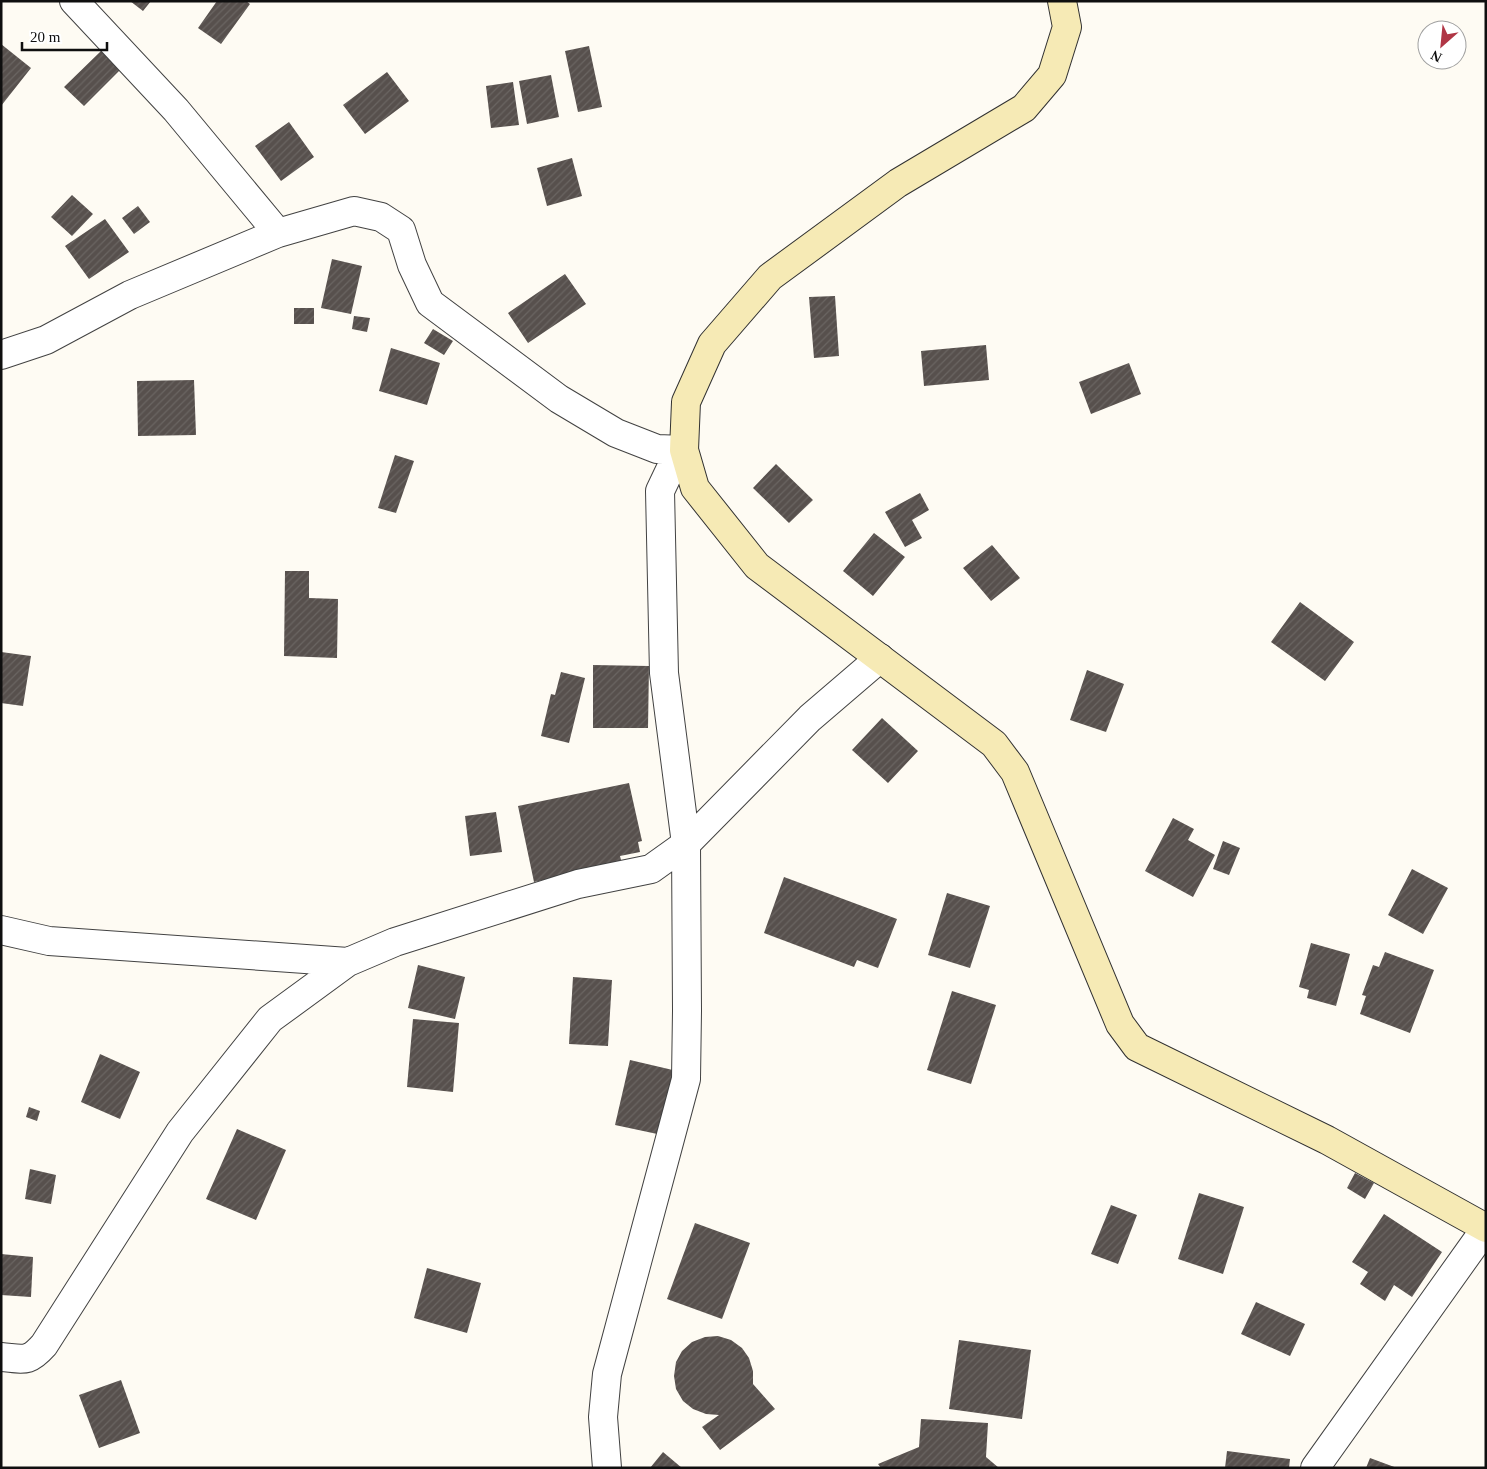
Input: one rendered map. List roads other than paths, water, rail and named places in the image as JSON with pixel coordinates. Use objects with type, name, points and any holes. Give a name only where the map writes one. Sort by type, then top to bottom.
[{"type":"street","points":[[74,1],[176,110],[278,233]]},
{"type":"street","points":[[1062,1],[1066,27],[1052,75],[1024,108],[898,183],[770,277],[712,344],[686,402],[684,450],[695,488],[758,566],[994,744],[1015,772],[1120,1024],[1138,1046],[1327,1140],[1486,1228],[1315,1468]]},
{"type":"street","points":[[1,355],[46,340],[130,295],[278,233],[354,211],[381,217],[401,230],[412,265],[430,303],[559,399],[616,433],[657,449],[684,450]]},
{"type":"street","points":[[607,1468],[603,1417],[607,1374],[686,1079],[686,844],[664,673],[660,491],[670,470],[684,450]]},
{"type":"street","points":[[1,1357],[21,1359],[33,1357],[44,1346],[180,1132],[270,1019],[348,962],[395,942],[578,884],[651,869],[686,844],[810,718],[880,658]]},
{"type":"street","points":[[1,930],[49,941],[348,962]]}]
